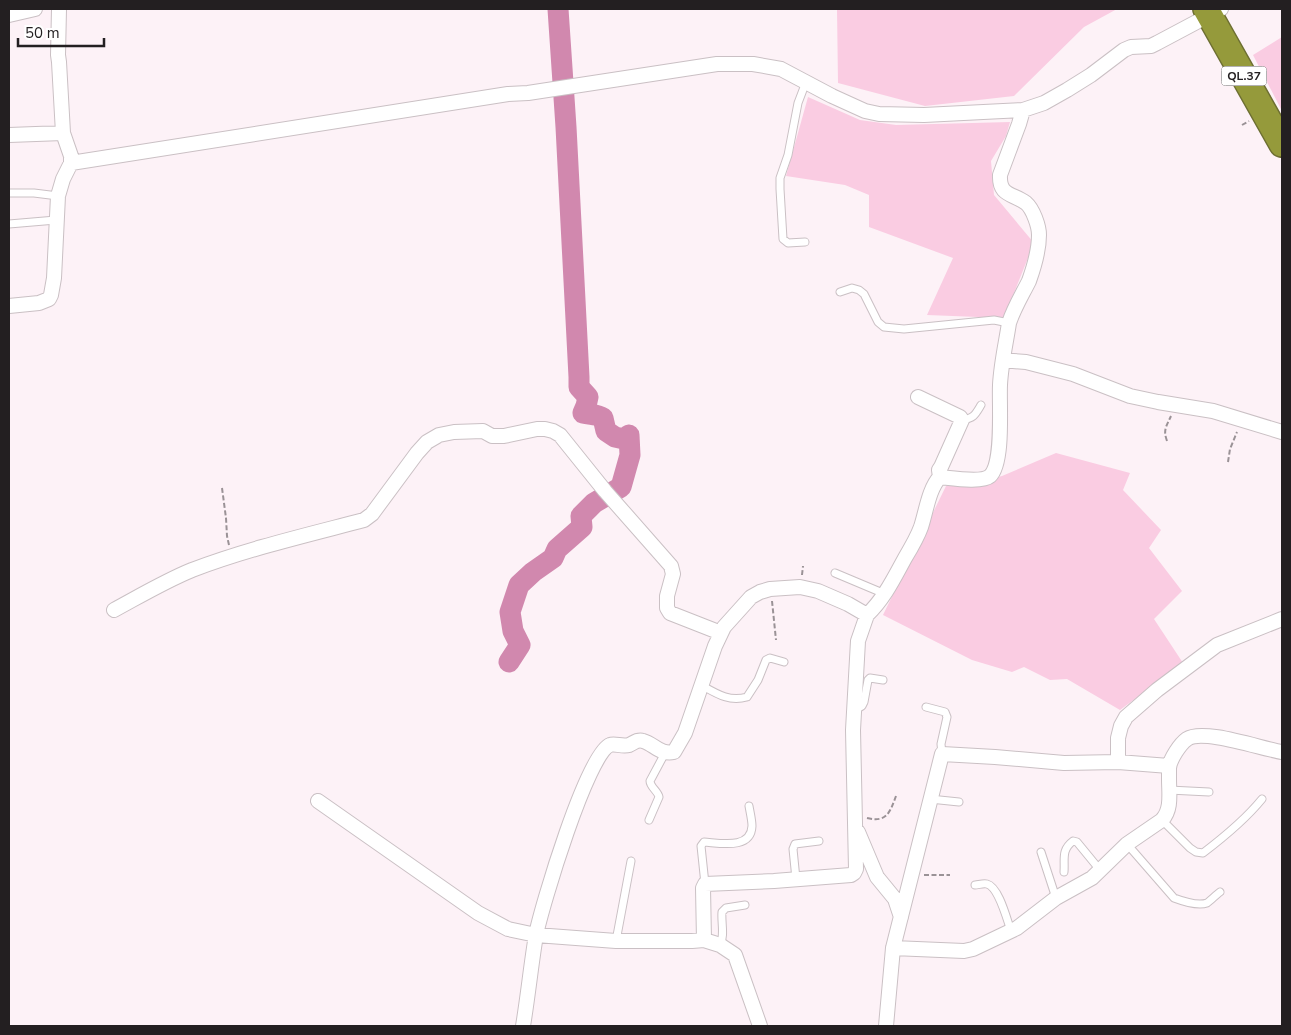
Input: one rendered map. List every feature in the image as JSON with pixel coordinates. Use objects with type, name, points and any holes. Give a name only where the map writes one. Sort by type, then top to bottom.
[{"type":"highway","name":"QL.37","points":[[1213,11],[1282,144]]},
{"type":"street","points":[[9,15],[35,9]]},
{"type":"street","points":[[9,306],[39,303],[48,299],[51,295],[54,278],[58,196],[72,163],[72,156],[63,133],[58,55],[59,9]]},
{"type":"street","points":[[72,163],[508,94],[537,92],[717,64],[753,64],[781,69],[832,96],[879,114],[924,115],[1023,110],[1044,103],[1068,90],[1124,50],[1131,47],[1151,46],[1213,11]]},
{"type":"street","points":[[940,477],[982,479],[989,476],[997,464],[1000,384],[1009,323],[1029,280],[1037,255],[1039,236],[1038,225],[1029,206],[1005,192],[1000,182],[1000,174],[1023,110]]},
{"type":"street","points":[[9,135],[63,133]]},
{"type":"street","points":[[1003,361],[1026,362],[1073,374],[1130,396],[1213,411],[1282,432]]},
{"type":"street","points":[[704,940],[703,888],[705,884],[851,875],[856,869],[853,730],[858,641],[867,615],[885,594],[918,535],[932,490],[940,477],[940,467],[962,420],[960,417],[918,397]]},
{"type":"street","points":[[114,610],[193,570],[261,548],[364,520],[372,514],[417,453],[427,442],[439,435],[454,432],[483,431],[492,436],[504,436],[545,429],[553,430],[560,435],[671,566],[673,574],[667,596],[667,608],[670,614],[721,633]]},
{"type":"street","points":[[523,1026],[536,934],[544,906],[587,777],[604,748],[610,744],[630,745],[637,740],[644,741],[665,753],[674,752],[685,733],[715,646],[724,627],[751,597],[760,592],[770,589],[800,587],[818,591],[848,604],[867,615]]},
{"type":"street","points":[[1118,762],[1118,738],[1126,717],[1157,690],[1217,645],[1282,619]]},
{"type":"street","points":[[893,948],[964,952],[973,949],[1017,928],[1056,898],[1092,878],[1127,844],[1162,820],[1166,815],[1169,805],[1169,766],[1177,750],[1188,738],[1204,736],[1224,738],[1282,752]]},
{"type":"street","points":[[886,1026],[893,948],[942,754],[1064,763],[1118,762],[1169,766]]},
{"type":"street","points":[[318,801],[478,913],[508,929],[536,934],[616,941],[704,940],[720,944],[735,955],[760,1026]]},
{"type":"street","points":[[856,830],[860,834],[870,863],[877,876],[895,899],[901,917]]},
{"type":"lane","points":[[805,242],[788,243],[783,239],[780,178],[788,155],[798,103],[806,82]]},
{"type":"lane","points":[[9,193],[34,193],[58,196]]},
{"type":"lane","points":[[9,224],[56,220]]},
{"type":"lane","points":[[840,292],[852,288],[859,290],[864,294],[878,322],[884,327],[904,329],[994,320],[1009,323]]},
{"type":"lane","points":[[962,420],[971,419],[981,406]]},
{"type":"lane","points":[[835,573],[885,594]]},
{"type":"lane","points":[[701,685],[722,696],[737,700],[747,698],[758,680],[766,660],[770,658],[784,662]]},
{"type":"lane","points":[[854,711],[862,706],[864,702],[868,680],[870,678],[883,680]]},
{"type":"lane","points":[[926,708],[945,712],[947,717],[941,744],[942,754]]},
{"type":"lane","points":[[649,820],[659,798],[650,781],[665,753]]},
{"type":"lane","points":[[1169,790],[1209,792]]},
{"type":"lane","points":[[930,799],[959,802]]},
{"type":"lane","points":[[1162,820],[1190,848],[1196,852],[1203,853],[1234,828],[1262,800]]},
{"type":"lane","points":[[705,884],[701,846],[704,842],[738,843],[747,839],[752,828],[750,806]]},
{"type":"lane","points":[[796,879],[793,849],[795,844],[818,841]]},
{"type":"lane","points":[[1064,872],[1065,850],[1073,841],[1077,842],[1100,870]]},
{"type":"lane","points":[[1127,844],[1174,898],[1183,902],[1202,904],[1208,902],[1220,892]]},
{"type":"lane","points":[[1041,852],[1056,898]]},
{"type":"lane","points":[[616,941],[630,861]]},
{"type":"lane","points":[[974,885],[986,884],[993,887],[1003,907],[1011,930]]},
{"type":"lane","points":[[720,944],[723,940],[722,912],[726,908],[745,905]]},
{"type":"path","points":[[1167,441],[1164,430],[1176,405]]},
{"type":"path","points":[[1228,462],[1233,440],[1246,420]]},
{"type":"path","points":[[222,488],[231,557]]},
{"type":"path","points":[[770,589],[776,640]]},
{"type":"path","points":[[855,815],[872,819],[885,817],[892,807],[896,796]]},
{"type":"path","points":[[911,875],[950,875]]},
{"type":"shaded area","points":[[837,9],[1117,9],[1084,27],[1014,96],[925,106],[838,83]]},
{"type":"shaded area","points":[[1282,37],[1282,111],[1253,55]]},
{"type":"shaded area","points":[[808,97],[860,120],[896,125],[1010,122],[1006,136],[991,161],[994,195],[1034,243],[1004,318],[927,315],[953,258],[869,227],[869,195],[845,185],[786,176]]},
{"type":"shaded area","points":[[1056,453],[1130,473],[1123,490],[1161,530],[1149,548],[1182,591],[1154,619],[1183,663],[1120,710],[1067,679],[1050,680],[1024,667],[1012,672],[972,660],[883,615],[946,486],[972,484],[1002,476]]},
{"type":"waterway","points":[[509,662],[520,645],[513,631],[510,612],[519,585],[553,558],[557,549],[582,527],[581,516],[594,503],[621,487],[630,455],[629,435],[624,439],[615,437],[606,431],[603,418],[583,413],[588,397],[579,387],[558,9]]}]
